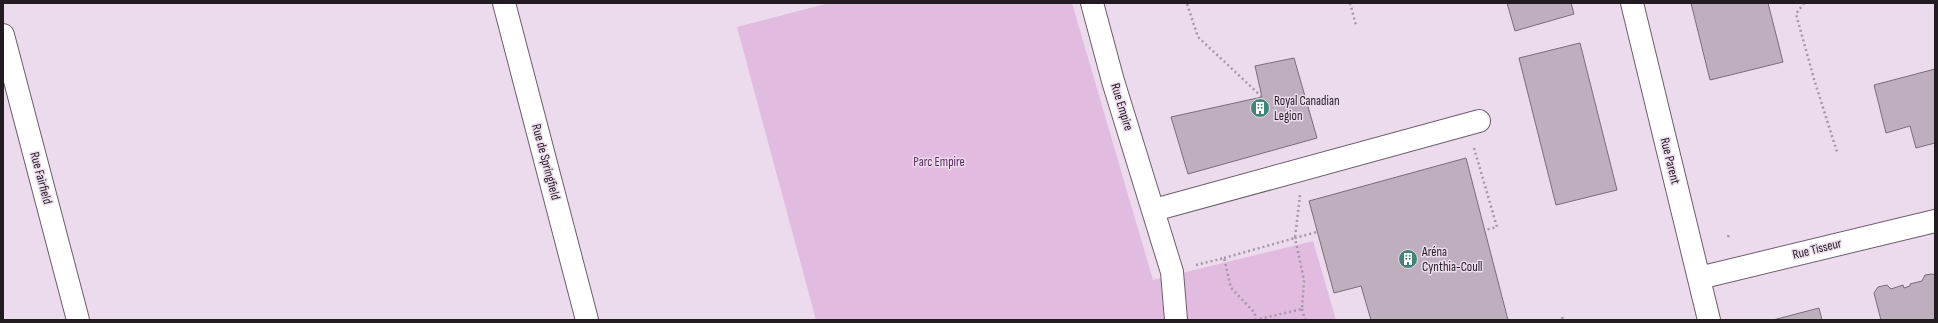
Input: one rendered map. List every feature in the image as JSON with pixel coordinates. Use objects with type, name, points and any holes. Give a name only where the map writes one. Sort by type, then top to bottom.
[{"type":"street","name":"Rue de Springfield","points":[[504,3],[587,320]]},
{"type":"street","name":"Rue Empire","points":[[1092,3],[1113,81],[1172,272],[1176,320]]},
{"type":"street","name":"Rue Parent","points":[[1632,3],[1709,320]]},
{"type":"street","name":"Rue Fairfield","points":[[3,35],[78,320]]},
{"type":"street","points":[[1154,210],[1473,123]]},
{"type":"street","name":"Rue Tisseur","points":[[1699,278],[1935,221]]},
{"type":"path","points":[[1350,3],[1356,25]]},
{"type":"path","points":[[1804,3],[1796,14],[1814,79],[1837,152]]},
{"type":"path","points":[[1187,4],[1198,37],[1262,97]]},
{"type":"path","points":[[1473,123],[1496,228],[1485,230]]},
{"type":"path","points":[[1302,169],[1295,238],[1304,280],[1302,309],[1305,320]]},
{"type":"path","points":[[1172,272],[1317,232]]},
{"type":"path","points":[[1224,258],[1231,288],[1255,313],[1255,320],[1302,309]]},
{"type":"green space","name":"Parc Empire","points":[[829,3],[1072,3],[1153,280],[1313,241],[1336,320],[816,320],[737,27]]},
{"type":"building","points":[[1507,3],[1571,3],[1574,14],[1515,31]]},
{"type":"building","points":[[1691,3],[1768,3],[1783,62],[1710,80]]},
{"type":"building","points":[[1580,43],[1617,190],[1556,205],[1519,58]]},
{"type":"building","name":"Royal Canadian Legion","points":[[1294,58],[1317,138],[1188,174],[1171,117],[1262,97],[1255,66]]},
{"type":"building","points":[[1935,69],[1935,143],[1916,148],[1910,126],[1886,133],[1874,85]]},
{"type":"building","name":"Aréna Cynthia-Coull","points":[[1466,158],[1508,320],[1371,320],[1361,286],[1334,293],[1309,201]]},
{"type":"building","points":[[1925,275],[1935,275],[1935,320],[1881,320],[1874,293],[1878,287],[1887,285],[1891,289],[1903,285],[1904,288],[1910,286],[1910,284],[1922,281]]},
{"type":"building","points":[[1819,308],[1822,320],[1773,320]]},
{"type":"place","name":"Royal Canadian Legion","points":[[1260,108]]},
{"type":"place","name":"Aréna Cynthia-Coull","points":[[1408,259]]}]
